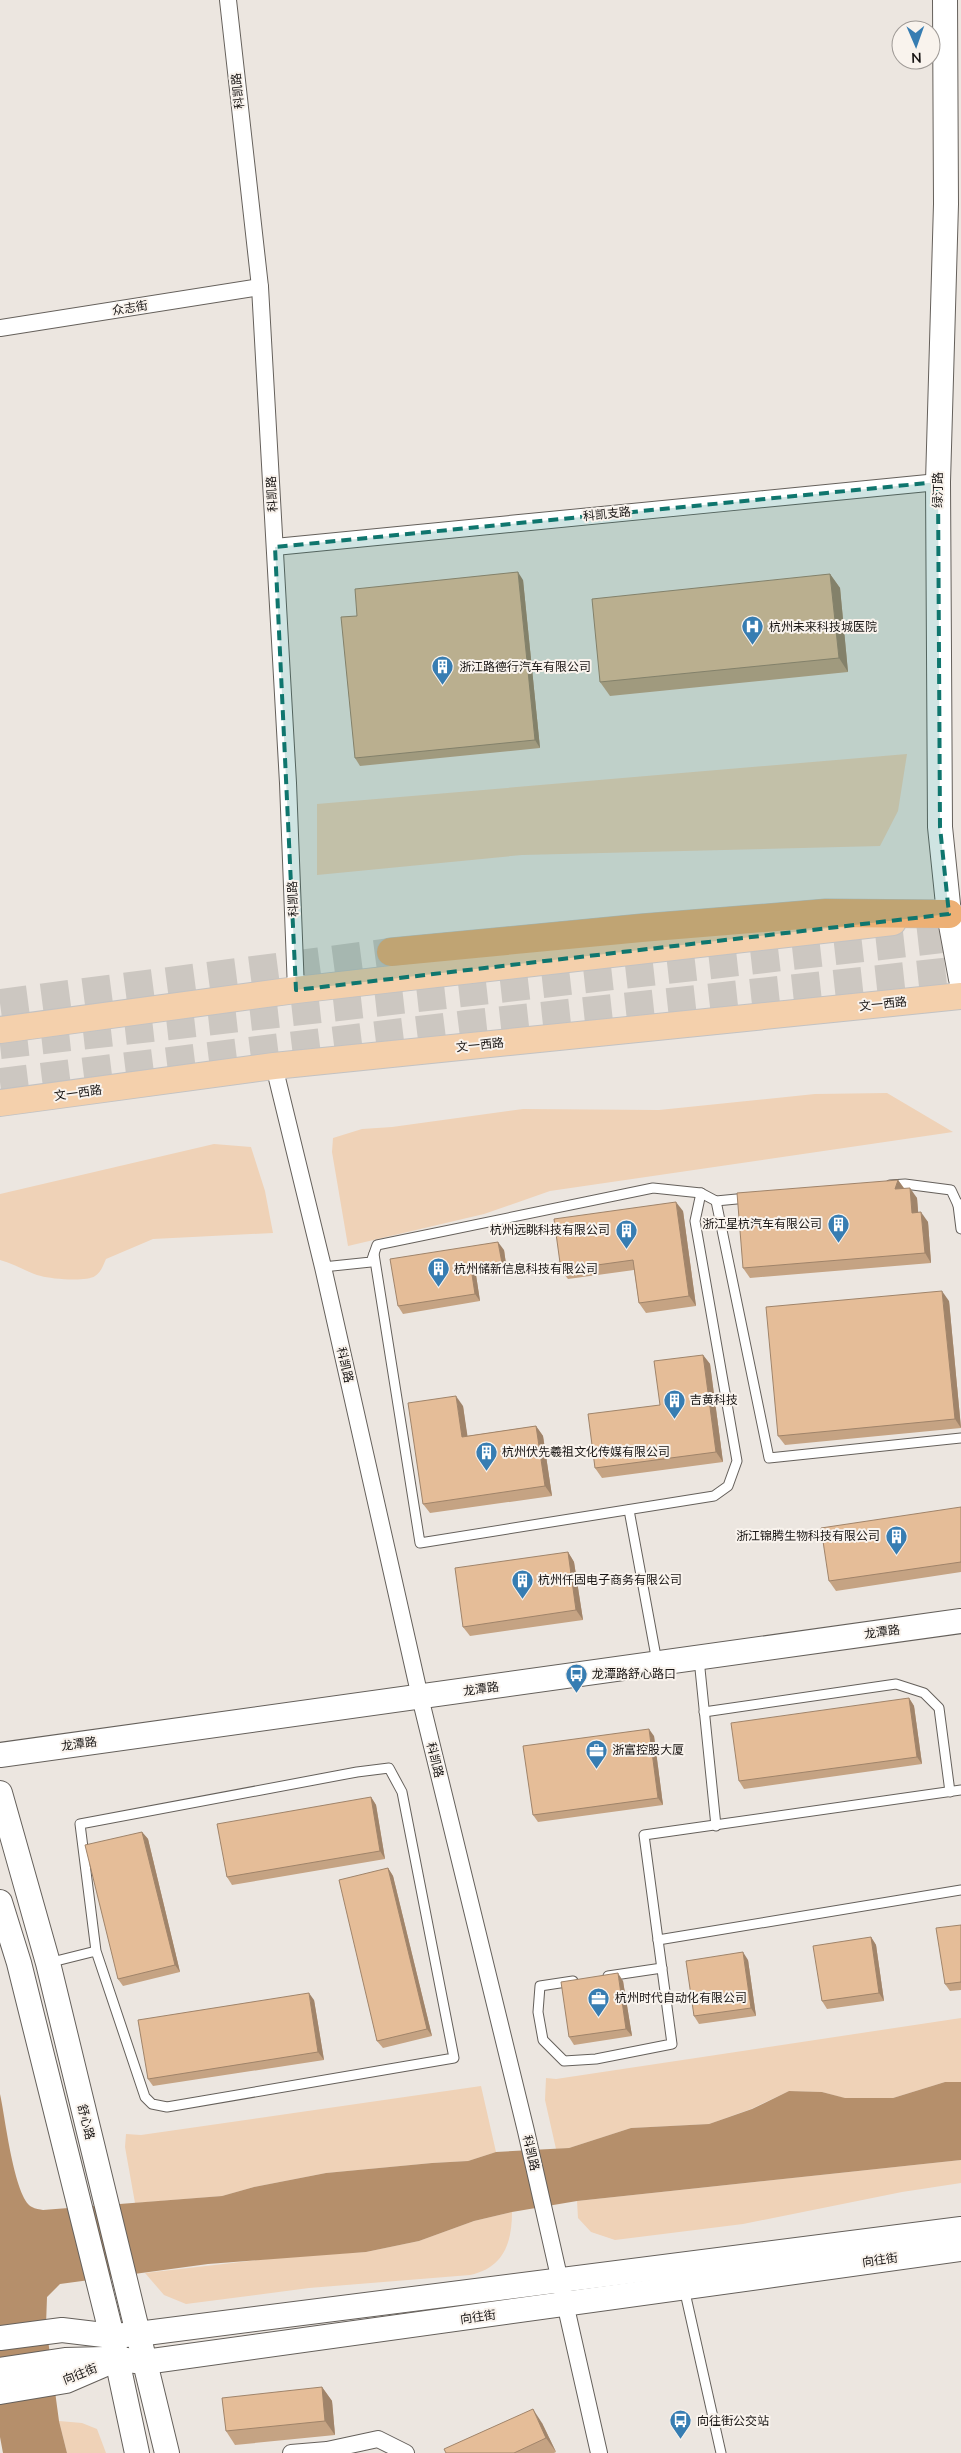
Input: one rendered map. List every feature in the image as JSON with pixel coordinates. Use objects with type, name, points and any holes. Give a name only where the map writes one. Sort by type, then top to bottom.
[{"type":"highway","points":[[391,952],[641,928],[826,913],[955,914]]},
{"type":"main road","points":[[0,1030],[296,990],[851,928],[955,914]]},
{"type":"main road","name":"文一西路","points":[[0,1103],[274,1066],[961,996]]},
{"type":"street","name":"科凯路","points":[[228,0],[260,287],[288,783],[296,990]]},
{"type":"street","name":"绿汀路","points":[[945,0],[946,204],[938,482],[940,827],[955,914],[961,979]]},
{"type":"street","name":"众志街","points":[[0,328],[260,287]]},
{"type":"street","name":"科凯支路","points":[[275,546],[938,482]]},
{"type":"street","name":"科凯路","points":[[274,1066],[323,1267],[420,1697],[526,2131],[599,2453]]},
{"type":"street","name":"龙潭路","points":[[0,1755],[961,1622]]},
{"type":"street","name":"舒心路","points":[[0,1793],[48,1963],[167,2453]]},
{"type":"street","points":[[0,1902],[19,1963],[97,2284],[112,2336],[137,2453]]},
{"type":"street","name":"向往街","points":[[0,2392],[64,2354],[112,2336],[961,2229]]},
{"type":"street","name":"向往街","points":[[64,2354],[145,2362],[961,2249]]},
{"type":"street","points":[[0,2338],[64,2354]]},
{"type":"street","points":[[0,2352],[64,2354]]},
{"type":"street","points":[[0,2370],[64,2354]]},
{"type":"street","points":[[291,2453],[327,2450],[378,2439],[406,2453]]},
{"type":"lane","points":[[885,1186],[905,1184],[951,1190],[959,1205],[961,1229]]},
{"type":"lane","points":[[323,1267],[371,1262],[377,1244],[654,1188],[701,1193],[716,1201],[756,1197]]},
{"type":"lane","points":[[374,1254],[420,1543],[714,1496],[728,1486],[737,1461],[695,1221],[701,1193]]},
{"type":"lane","points":[[716,1201],[769,1458],[961,1438]]},
{"type":"lane","points":[[629,1510],[658,1664]]},
{"type":"lane","points":[[699,1658],[716,1826]]},
{"type":"lane","points":[[704,1712],[896,1684],[924,1693],[939,1708],[950,1792]]},
{"type":"lane","points":[[389,1768],[402,1792],[454,2058],[167,2107],[152,2104],[145,2097],[96,1951],[80,1824],[357,1772],[389,1768]]},
{"type":"lane","points":[[662,1968],[540,1986],[538,2012],[543,2040],[564,2061],[596,2058],[672,2044],[662,1968],[644,1836],[961,1790]]},
{"type":"lane","points":[[658,1940],[961,1890]]},
{"type":"lane","points":[[48,1963],[96,1951]]},
{"type":"lane","points":[[684,2288],[721,2453]]},
{"type":"highlighted area","points":[[938,482],[940,827],[949,914],[296,990],[275,547]]},
{"type":"shaded area","points":[[907,754],[898,811],[880,846],[522,855],[317,875],[317,804]]},
{"type":"shaded area","points":[[887,1093],[953,1132],[550,1191],[484,1214],[348,1246],[332,1152],[333,1138],[362,1129],[392,1127],[523,1109],[659,1110],[815,1094]]},
{"type":"shaded area","points":[[214,1144],[251,1147],[265,1191],[273,1233],[153,1239],[106,1259],[102,1269],[95,1276],[85,1279],[46,1277],[0,1260],[0,1194]]},
{"type":"shaded area","points":[[961,2018],[961,2082],[945,2082],[893,2098],[844,2098],[822,2092],[789,2091],[751,2109],[709,2124],[631,2128],[569,2148],[556,2149],[545,2100],[546,2078],[556,2079]]},
{"type":"shaded area","points":[[945,2082],[961,2082],[961,2160],[577,2201],[512,2212],[474,2221],[419,2241],[366,2252],[208,2264],[60,2284],[47,2297],[46,2325],[59,2421],[67,2453],[3,2453],[0,2437],[0,2094],[11,2155],[20,2188],[32,2207],[43,2210],[222,2196],[254,2187],[326,2173],[468,2161],[496,2152],[569,2148],[631,2128],[709,2124],[752,2109],[789,2091],[822,2092],[845,2098],[893,2098]]},
{"type":"shaded area","points":[[481,2086],[496,2152],[468,2161],[326,2173],[254,2187],[222,2196],[135,2203],[125,2147],[126,2134],[141,2135]]},
{"type":"shaded area","points":[[961,2160],[961,2183],[902,2192],[743,2224],[615,2240],[591,2232],[578,2218],[577,2201]]},
{"type":"shaded area","points":[[512,2212],[510,2234],[503,2253],[490,2267],[470,2275],[309,2288],[186,2304],[164,2295],[145,2273],[293,2256],[366,2252],[419,2241],[474,2221]]},
{"type":"shaded area","points":[[59,2421],[82,2423],[97,2429],[106,2453],[67,2453]]},
{"type":"building","name":"浙江路德行汽车有限公司","points":[[518,572],[535,740],[355,758],[341,617],[357,616],[355,589]]},
{"type":"building","name":"杭州未来科技城医院","points":[[830,574],[839,658],[600,682],[592,599]]},
{"type":"building","name":"浙江星杭汽车有限公司","points":[[898,1180],[895,1189],[910,1188],[912,1213],[921,1212],[925,1253],[743,1268],[737,1193]]},
{"type":"building","name":"杭州远眺科技有限公司","points":[[676,1202],[689,1296],[639,1303],[633,1260],[561,1270],[554,1219]]},
{"type":"building","name":"杭州储新信息科技有限公司","points":[[498,1242],[502,1263],[471,1268],[475,1294],[398,1306],[390,1259]]},
{"type":"building","points":[[942,1291],[955,1419],[778,1436],[766,1307]]},
{"type":"building","name":"吉黄科技","points":[[703,1355],[716,1452],[595,1468],[588,1414],[660,1405],[654,1361]]},
{"type":"building","name":"杭州伏先羲祖文化传媒有限公司","points":[[456,1396],[462,1437],[536,1426],[545,1486],[423,1504],[408,1403]]},
{"type":"building","name":"浙江锦腾生物科技有限公司","points":[[961,1507],[961,1562],[829,1581],[821,1528]]},
{"type":"building","name":"杭州仟固电子商务有限公司","points":[[568,1552],[576,1610],[463,1627],[455,1568]]},
{"type":"building","points":[[909,1698],[917,1757],[739,1781],[731,1723]]},
{"type":"building","points":[[649,1729],[658,1798],[533,1815],[523,1746]]},
{"type":"building","points":[[371,1797],[380,1851],[227,1877],[217,1824]]},
{"type":"building","points":[[142,1832],[175,1965],[118,1979],[85,1845]]},
{"type":"building","points":[[388,1868],[427,2029],[377,2041],[339,1880]]},
{"type":"building","points":[[961,1925],[961,1982],[945,1984],[936,1928]]},
{"type":"building","points":[[871,1937],[879,1993],[822,2001],[813,1946]]},
{"type":"building","points":[[743,1952],[751,2008],[694,2016],[686,1961]]},
{"type":"building","points":[[618,1973],[626,2029],[569,2037],[561,1982]]},
{"type":"building","points":[[309,1993],[318,2052],[148,2079],[138,2020]]},
{"type":"building","points":[[322,2387],[325,2421],[226,2431],[222,2398]]},
{"type":"building","points":[[533,2409],[546,2438],[514,2453],[446,2453],[444,2449]]},
{"type":"tunnel","points":[[0,1045],[961,937]]},
{"type":"tunnel","points":[[0,1003],[391,952]]},
{"type":"tunnel","points":[[0,1082],[467,1024],[961,970]]},
{"type":"place","name":"杭州未来科技城医院","points":[[753,646]]},
{"type":"place","name":"浙江路德行汽车有限公司","points":[[443,686]]},
{"type":"place","name":"浙江星杭汽车有限公司","points":[[838,1243]]},
{"type":"place","name":"杭州远眺科技有限公司","points":[[626,1249]]},
{"type":"place","name":"杭州储新信息科技有限公司","points":[[438,1288]]},
{"type":"place","name":"吉黄科技","points":[[674,1419]]},
{"type":"place","name":"杭州伏先羲祖文化传媒有限公司","points":[[486,1471]]},
{"type":"place","name":"浙江锦腾生物科技有限公司","points":[[896,1555]]},
{"type":"place","name":"杭州仟固电子商务有限公司","points":[[522,1599]]},
{"type":"place","name":"龙潭路舒心路口","points":[[576,1693]]},
{"type":"place","name":"浙富控股大厦","points":[[596,1769]]},
{"type":"place","name":"杭州时代自动化有限公司","points":[[599,2017]]},
{"type":"place","name":"向往街公交站","points":[[681,2440]]}]
